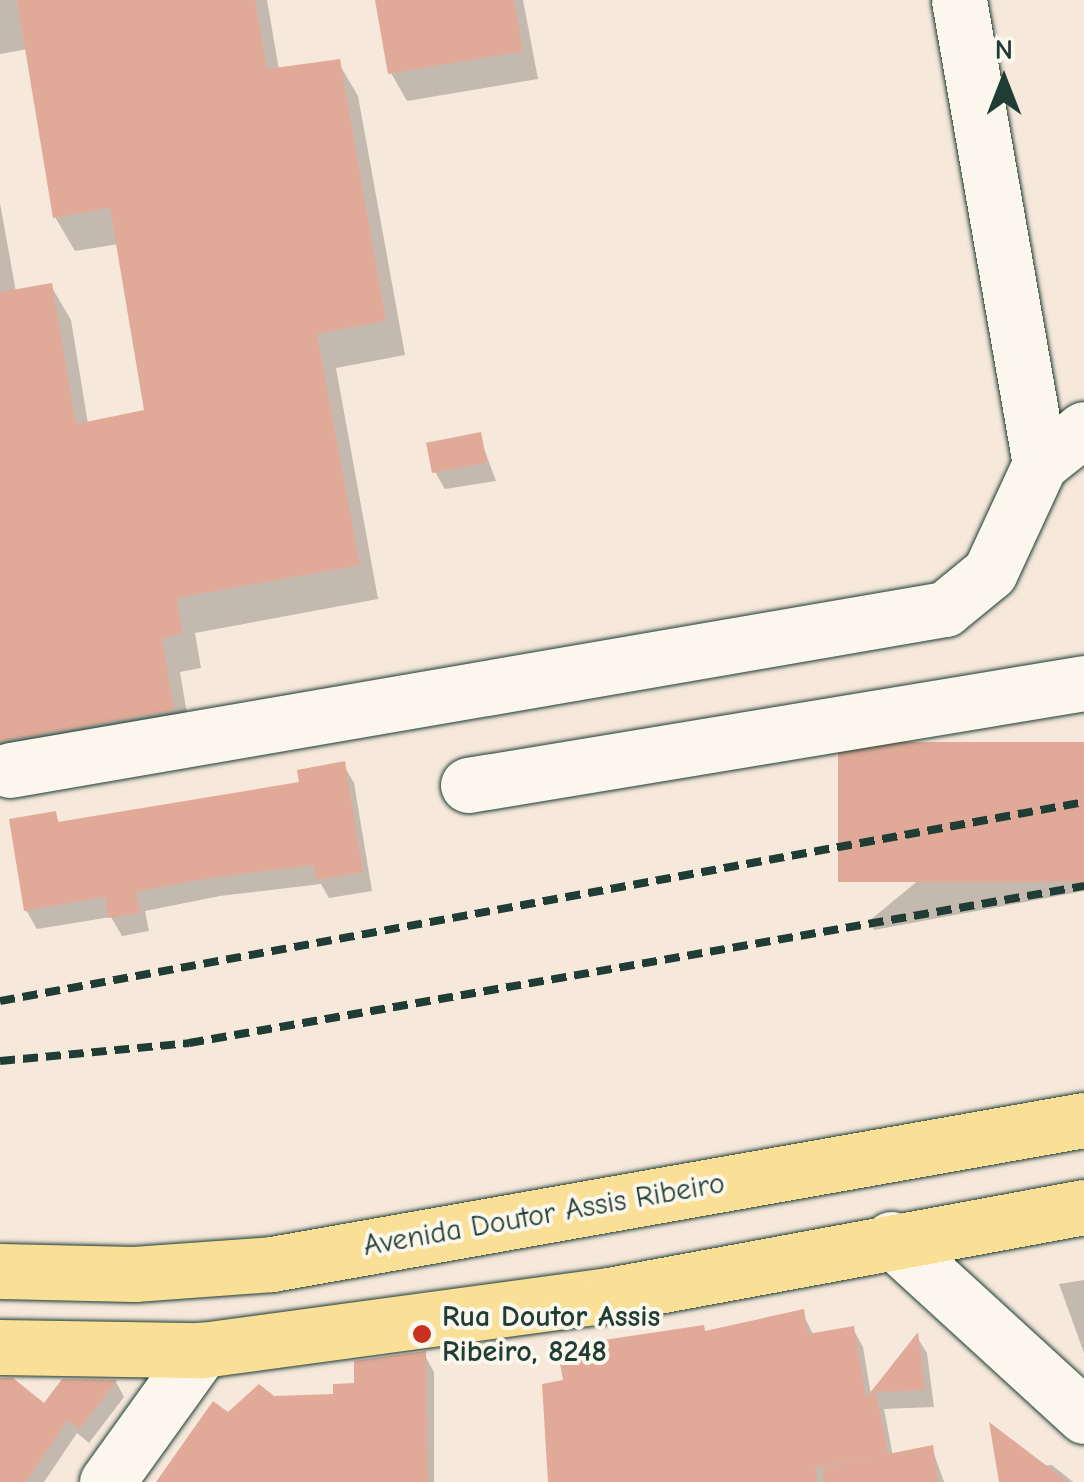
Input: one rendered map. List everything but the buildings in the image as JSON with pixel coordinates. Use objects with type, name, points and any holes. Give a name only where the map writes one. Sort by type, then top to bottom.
[{"type":"main road","name":"Avenida Doutor Assis Ribeiro","points":[[0,1271],[134,1274],[272,1264],[1084,1120]]},
{"type":"main road","points":[[0,1347],[202,1350],[610,1295],[1084,1207]]},
{"type":"street","points":[[959,0],[1040,464]]},
{"type":"street","points":[[10,770],[910,620],[945,609],[990,572],[1040,464],[1084,429]]},
{"type":"street","points":[[468,785],[1084,683]]},
{"type":"street","points":[[891,1240],[1084,1416]]},
{"type":"street","points":[[107,1482],[202,1350]]},
{"type":"railway","points":[[0,1001],[1084,802]]},
{"type":"railway","points":[[0,1061],[189,1043],[1084,886]]},
{"type":"place","name":"Rua Doutor Assis Ribeiro, 8248","points":[[422,1334]]}]
